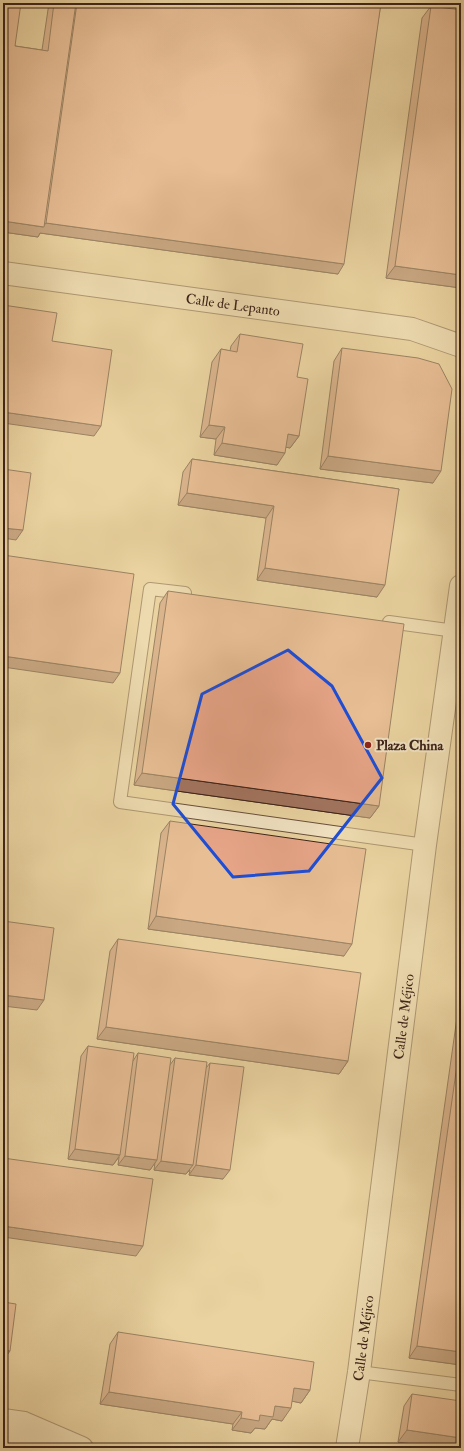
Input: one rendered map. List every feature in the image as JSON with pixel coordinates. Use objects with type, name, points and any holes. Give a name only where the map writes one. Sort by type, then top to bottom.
[{"type":"street","name":"Calle de Lepanto","points":[[3,273],[412,329],[461,346]]},
{"type":"street","name":"Calle de Méjico","points":[[347,1448],[359,1372],[425,845],[461,586]]},
{"type":"street","points":[[3,1420],[24,1423],[82,1448]]},
{"type":"street","points":[[3,1437],[78,1448]]},
{"type":"lane","points":[[197,595],[150,589],[120,802],[425,845]]},
{"type":"lane","points":[[377,620],[455,631]]},
{"type":"lane","points":[[359,1372],[461,1385]]},
{"type":"highlighted area","points":[[288,650],[332,686],[382,778],[309,871],[233,877],[173,804],[202,694]]},
{"type":"building","points":[[3,3],[21,3],[15,46],[48,51],[54,3],[76,3],[44,227],[3,221]]},
{"type":"building","points":[[77,3],[381,3],[344,264],[46,223]]},
{"type":"building","points":[[431,6],[461,10],[461,275],[395,266]]},
{"type":"building","points":[[3,305],[57,313],[52,341],[112,350],[101,426],[3,412]]},
{"type":"building","points":[[240,334],[303,344],[297,377],[308,379],[299,436],[288,434],[285,453],[222,443],[225,427],[209,425],[221,349],[237,352]]},
{"type":"building","points":[[342,348],[418,358],[439,364],[452,389],[441,471],[328,456]]},
{"type":"building","points":[[3,434],[5,434],[3,446]]},
{"type":"building","points":[[192,459],[399,489],[385,585],[265,568],[274,506],[187,493]]},
{"type":"building","points":[[3,469],[31,473],[23,530],[3,528]]},
{"type":"building","points":[[3,555],[134,574],[120,673],[3,656]]},
{"type":"building","points":[[168,591],[404,624],[379,806],[142,773]]},
{"type":"building","points":[[170,821],[366,849],[352,944],[156,916]]},
{"type":"building","points":[[3,921],[54,928],[44,1000],[3,995]]},
{"type":"building","points":[[118,939],[361,973],[348,1061],[106,1027]]},
{"type":"building","points":[[461,1037],[461,1352],[417,1346]]},
{"type":"building","points":[[88,1046],[134,1053],[120,1155],[75,1149]]},
{"type":"building","points":[[138,1053],[171,1058],[157,1160],[125,1156]]},
{"type":"building","points":[[175,1058],[207,1062],[193,1165],[161,1161]]},
{"type":"building","points":[[210,1063],[244,1067],[230,1170],[196,1165]]},
{"type":"building","points":[[3,1158],[153,1179],[143,1246],[3,1226]]},
{"type":"building","points":[[3,1302],[16,1304],[10,1351],[3,1350]]},
{"type":"building","points":[[118,1332],[314,1362],[310,1390],[294,1388],[291,1408],[275,1406],[273,1417],[260,1415],[259,1421],[241,1418],[242,1412],[109,1392]]},
{"type":"building","points":[[412,1394],[461,1401],[461,1438],[407,1430]]},
{"type":"place","name":"Plaza China","points":[[368,745]]}]
